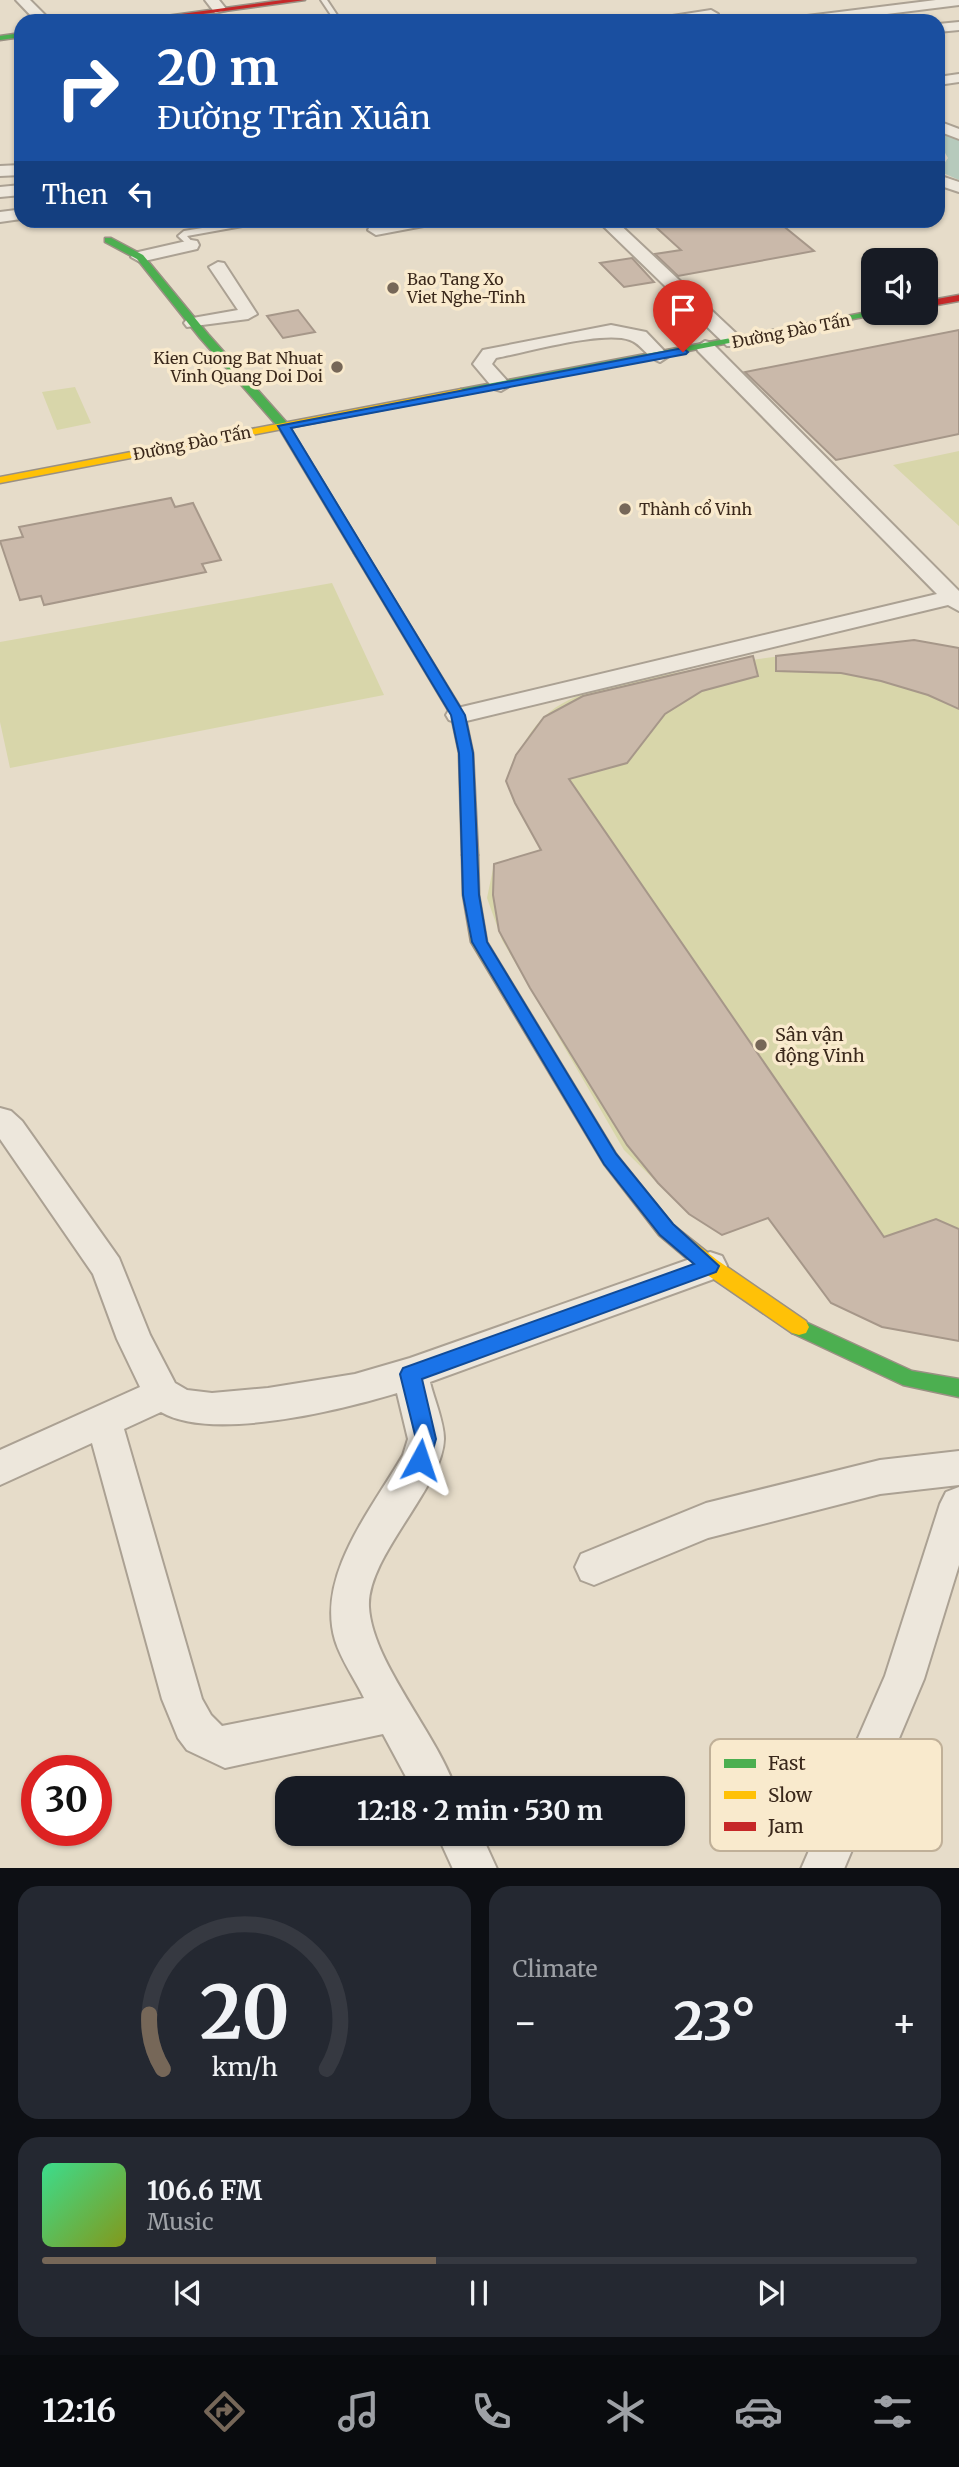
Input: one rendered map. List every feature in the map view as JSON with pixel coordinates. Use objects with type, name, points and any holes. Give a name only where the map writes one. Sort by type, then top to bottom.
[{"type":"street","points":[[23,0],[37,14]]},
{"type":"street","points":[[170,14],[216,5],[301,0]]},
{"type":"street","points":[[687,0],[710,14]]},
{"type":"street","points":[[862,14],[952,4]]},
{"type":"street","points":[[376,230],[387,228]]},
{"type":"street","points":[[613,228],[734,342]]},
{"type":"street","points":[[108,240],[141,257],[193,323],[284,426],[458,715],[466,753],[471,895],[480,942],[610,1159],[666,1230],[710,1266],[804,1331],[910,1379],[959,1388]]},
{"type":"street","points":[[141,257],[191,245]]},
{"type":"street","points":[[193,323],[248,314],[218,267]]},
{"type":"street","points":[[938,302],[959,298]]},
{"type":"street","name":"Đường Đào Tấn","points":[[0,480],[861,317]]},
{"type":"street","points":[[501,385],[482,364],[490,354],[611,330],[639,336],[660,356]]},
{"type":"street","points":[[705,347],[955,601]]},
{"type":"street","points":[[458,715],[955,601]]},
{"type":"street","points":[[0,1120],[11,1130],[107,1268],[134,1339],[162,1394],[181,1405],[212,1409],[268,1405],[355,1390],[410,1374],[710,1266]]},
{"type":"street","points":[[410,1374],[426,1439],[420,1460],[353,1579],[349,1606],[355,1640],[427,1776]]},
{"type":"street","points":[[0,1468],[162,1394]]},
{"type":"street","points":[[104,1421],[192,1727],[209,1743],[225,1747],[393,1712]]},
{"type":"street","points":[[594,1567],[719,1518],[880,1477],[959,1468]]},
{"type":"street","points":[[878,1739],[904,1679],[959,1504]]},
{"type":"street","points":[[464,1846],[476,1868]]},
{"type":"street","points":[[822,1868],[829,1851]]},
{"type":"lane","points":[[191,245],[182,236],[184,234],[217,228]]},
{"type":"shaded area","points":[[945,133],[959,138],[959,180],[945,174],[945,162],[948,158],[945,153]]},
{"type":"shaded area","points":[[75,387],[91,423],[57,430],[42,392]]},
{"type":"shaded area","points":[[959,451],[959,526],[893,465]]},
{"type":"shaded area","points":[[332,583],[384,695],[10,768],[0,722],[0,642]]},
{"type":"shaded area","name":"Sân vận động Vinh","points":[[914,640],[959,648],[959,1340],[882,1327],[831,1303],[768,1218],[722,1235],[689,1214],[624,1150],[502,940],[487,898],[494,864],[541,850],[506,781],[517,755],[538,723],[568,700],[626,683],[719,665]]},
{"type":"building","points":[[657,228],[786,228],[814,251],[678,276],[655,254],[681,250]]},
{"type":"building","points":[[632,258],[654,282],[624,287],[600,263]]},
{"type":"building","points":[[298,310],[315,332],[283,338],[267,316]]},
{"type":"building","points":[[959,330],[959,434],[836,460],[745,372]]},
{"type":"building","points":[[171,498],[175,507],[193,503],[221,560],[202,564],[206,572],[44,605],[41,596],[20,600],[0,541],[23,537],[19,527]]},
{"type":"building","points":[[914,640],[959,648],[959,709],[928,695],[881,681],[841,673],[776,671],[776,656]]},
{"type":"building","points":[[753,656],[758,676],[702,691],[665,714],[627,763],[569,779],[884,1237],[936,1219],[959,1229],[959,1341],[882,1327],[831,1303],[768,1218],[722,1235],[689,1214],[658,1183],[627,1145],[530,988],[499,931],[493,895],[494,864],[541,850],[506,781],[516,755],[544,717],[583,696]]},
{"type":"traffic: fast","points":[[0,38],[14,36]]},
{"type":"traffic: fast","points":[[108,240],[140,257],[204,336],[284,426],[360,553]]},
{"type":"traffic: fast","points":[[461,392],[861,316]]},
{"type":"traffic: fast","points":[[799,1327],[910,1379],[959,1388]]},
{"type":"traffic: slow","points":[[0,480],[461,392]]},
{"type":"traffic: slow","points":[[470,855],[471,895],[479,942],[610,1159],[666,1230],[710,1266],[799,1327]]},
{"type":"traffic: jam","points":[[190,14],[301,0]]},
{"type":"traffic: jam","points":[[938,302],[959,298]]},
{"type":"traffic: jam","points":[[360,553],[458,715],[466,753],[470,855]]},
{"type":"place","name":"Bao Tang Xo Viet Nghe-Tinh","points":[[393,288]]},
{"type":"place","name":"Kien Cuong Bat Nhuat Vinh Quang Doi Doi","points":[[337,367]]},
{"type":"place","name":"Thành cổ Vinh","points":[[625,509]]},
{"type":"place","name":"Sân vận động Vinh","points":[[761,1045]]},
{"type":"route","points":[[420,1460],[426,1439],[410,1374],[710,1266],[666,1230],[610,1159],[480,942],[471,895],[466,753],[458,715],[284,426],[683,352]]}]
